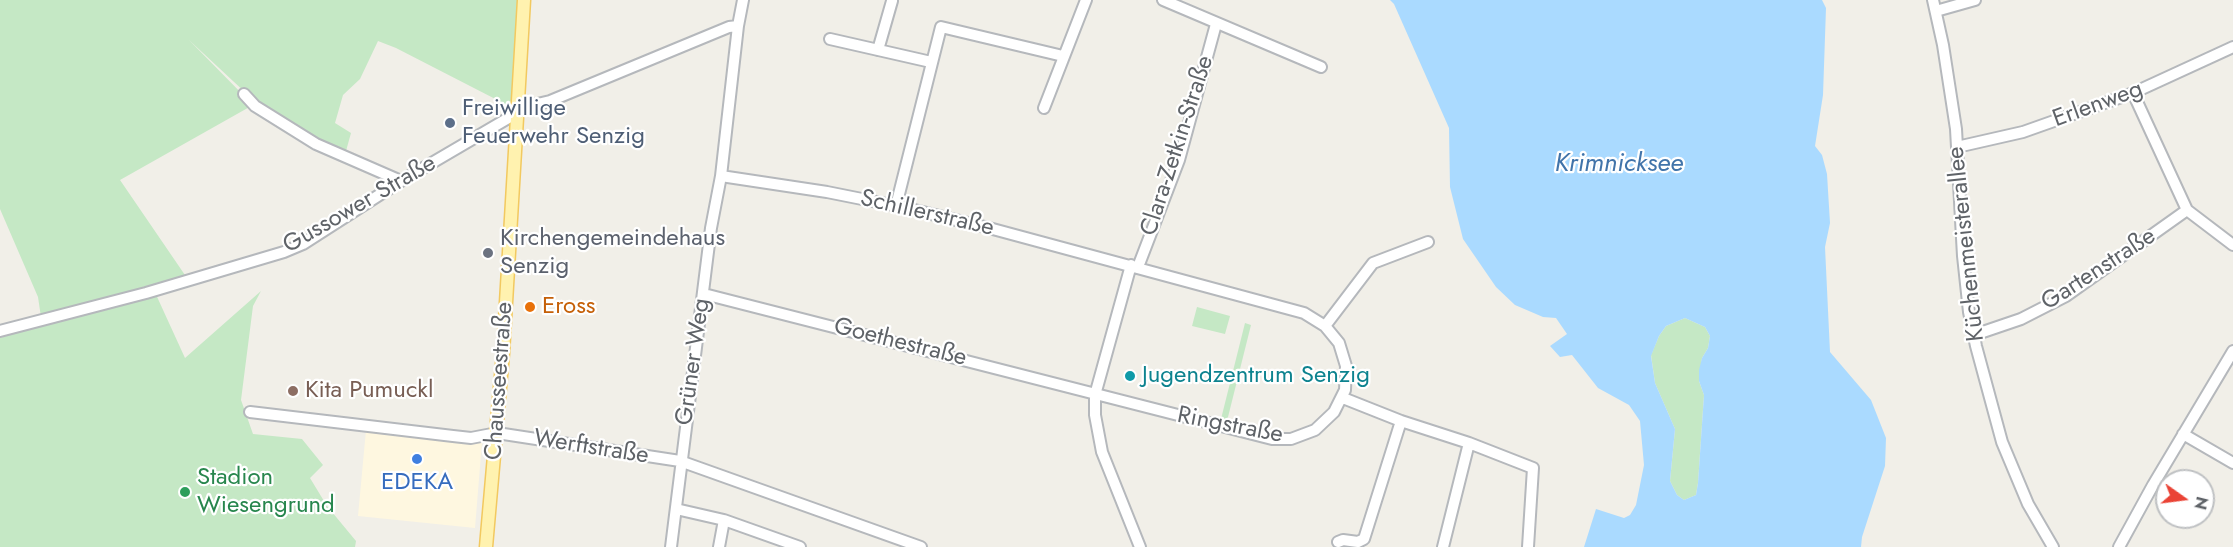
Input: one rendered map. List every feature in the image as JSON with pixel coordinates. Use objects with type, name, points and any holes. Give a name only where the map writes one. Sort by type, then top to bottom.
[{"type":"main road","name":"Chausseestraße","points":[[486,547],[519,112],[524,0]]},
{"type":"street","name":"Grüner Weg","points":[[671,547],[680,461],[711,228],[721,176],[743,0]]},
{"type":"street","points":[[1044,108],[1086,0]]},
{"type":"street","points":[[1163,0],[1321,67]]},
{"type":"street","points":[[1934,6],[1976,0]]},
{"type":"street","points":[[878,50],[892,1]]},
{"type":"street","name":"Küchenmeisterallee","points":[[1934,6],[1949,79],[1957,147],[1963,256],[1974,335],[2002,442],[2028,504],[2053,547]]},
{"type":"street","name":"Clara-Zetkin-Straße","points":[[1095,395],[1135,266],[1179,160],[1216,24]]},
{"type":"street","name":"Gussower Straße","points":[[0,331],[146,293],[284,252],[303,244],[401,181],[529,106],[550,101],[729,27],[738,27]]},
{"type":"street","points":[[896,206],[941,27],[1063,56]]},
{"type":"street","points":[[830,39],[931,62]]},
{"type":"street","name":"Erlenweg","points":[[1957,147],[2023,132],[2133,93],[2233,47]]},
{"type":"street","points":[[2133,93],[2187,210],[2233,245]]},
{"type":"street","points":[[244,94],[255,106],[316,144],[401,181]]},
{"type":"street","name":"Schillerstraße","points":[[721,176],[827,192],[896,206],[1135,266]]},
{"type":"street","name":"Gartenstraße","points":[[1974,335],[2021,319],[2074,291],[2187,210]]},
{"type":"street","points":[[1325,326],[1373,263],[1428,242]]},
{"type":"street","points":[[1135,266],[1304,313],[1325,326],[1339,343],[1344,358],[1346,381],[1343,398],[1533,468],[1528,547]]},
{"type":"street","name":"Goethestraße","points":[[704,294],[998,368],[1095,395]]},
{"type":"street","points":[[2119,547],[2233,351]]},
{"type":"street","points":[[1095,395],[1095,415],[1102,452],[1140,547]]},
{"type":"street","name":"Ringstraße","points":[[1095,395],[1282,440],[1299,437],[1315,430],[1334,412],[1343,398]]},
{"type":"street","name":"Werftstraße","points":[[250,412],[471,438],[496,433],[680,461],[921,547]]},
{"type":"street","points":[[1338,542],[1343,540],[1358,542],[1364,539],[1401,421]]},
{"type":"street","points":[[2183,434],[2233,464]]},
{"type":"street","points":[[1443,547],[1469,443]]},
{"type":"street","points":[[676,509],[724,520],[800,547]]},
{"type":"street","points":[[719,547],[724,520]]},
{"type":"shaded area","points":[[366,430],[482,442],[475,528],[358,516]]},
{"type":"green space","points":[[0,0],[519,0],[514,97],[507,105],[378,41],[360,79],[343,95],[335,123],[351,133],[346,151],[319,141],[263,109],[189,40],[253,105],[120,180],[187,278],[153,288],[185,358],[261,291],[253,306],[241,400],[253,434],[302,439],[323,465],[310,478],[327,506],[356,541],[355,547],[0,547],[0,338],[42,324],[38,297],[0,209]]},
{"type":"green space","points":[[1197,307],[1230,316],[1225,334],[1192,326]]},
{"type":"green space","points":[[1685,318],[1705,327],[1710,336],[1708,348],[1702,358],[1699,381],[1704,395],[1698,483],[1696,495],[1684,500],[1677,495],[1670,481],[1675,429],[1655,383],[1651,355],[1666,326]]},
{"type":"green space","points":[[1245,323],[1251,325],[1227,421],[1221,419]]},
{"type":"water","name":"Krimnicksee","points":[[1390,0],[1822,0],[1826,8],[1823,95],[1815,146],[1822,155],[1827,174],[1830,223],[1825,247],[1830,352],[1871,400],[1886,438],[1885,466],[1862,537],[1861,547],[1584,547],[1596,509],[1624,518],[1630,515],[1636,505],[1644,465],[1640,421],[1629,405],[1598,388],[1572,355],[1560,357],[1550,346],[1567,334],[1556,318],[1543,317],[1515,305],[1496,287],[1463,239],[1450,187],[1449,128],[1394,4]],"holes":[[[1685,318],[1705,327],[1710,336],[1699,370],[1699,381],[1704,395],[1698,483],[1696,495],[1684,500],[1677,495],[1670,481],[1675,429],[1655,383],[1651,356],[1666,326]]]},
{"type":"place","name":"Freiwillige Feuerwehr Senzig","points":[[450,123]]},
{"type":"place","name":"Kirchengemeindehaus Senzig","points":[[488,253]]},
{"type":"place","name":"Eross","points":[[530,307]]},
{"type":"place","name":"Jugendzentrum Senzig","points":[[1130,376]]},
{"type":"place","name":"Kita Pumuckl","points":[[293,391]]},
{"type":"place","name":"EDEKA","points":[[417,459]]},
{"type":"place","name":"Stadion Wiesengrund","points":[[185,492]]}]
